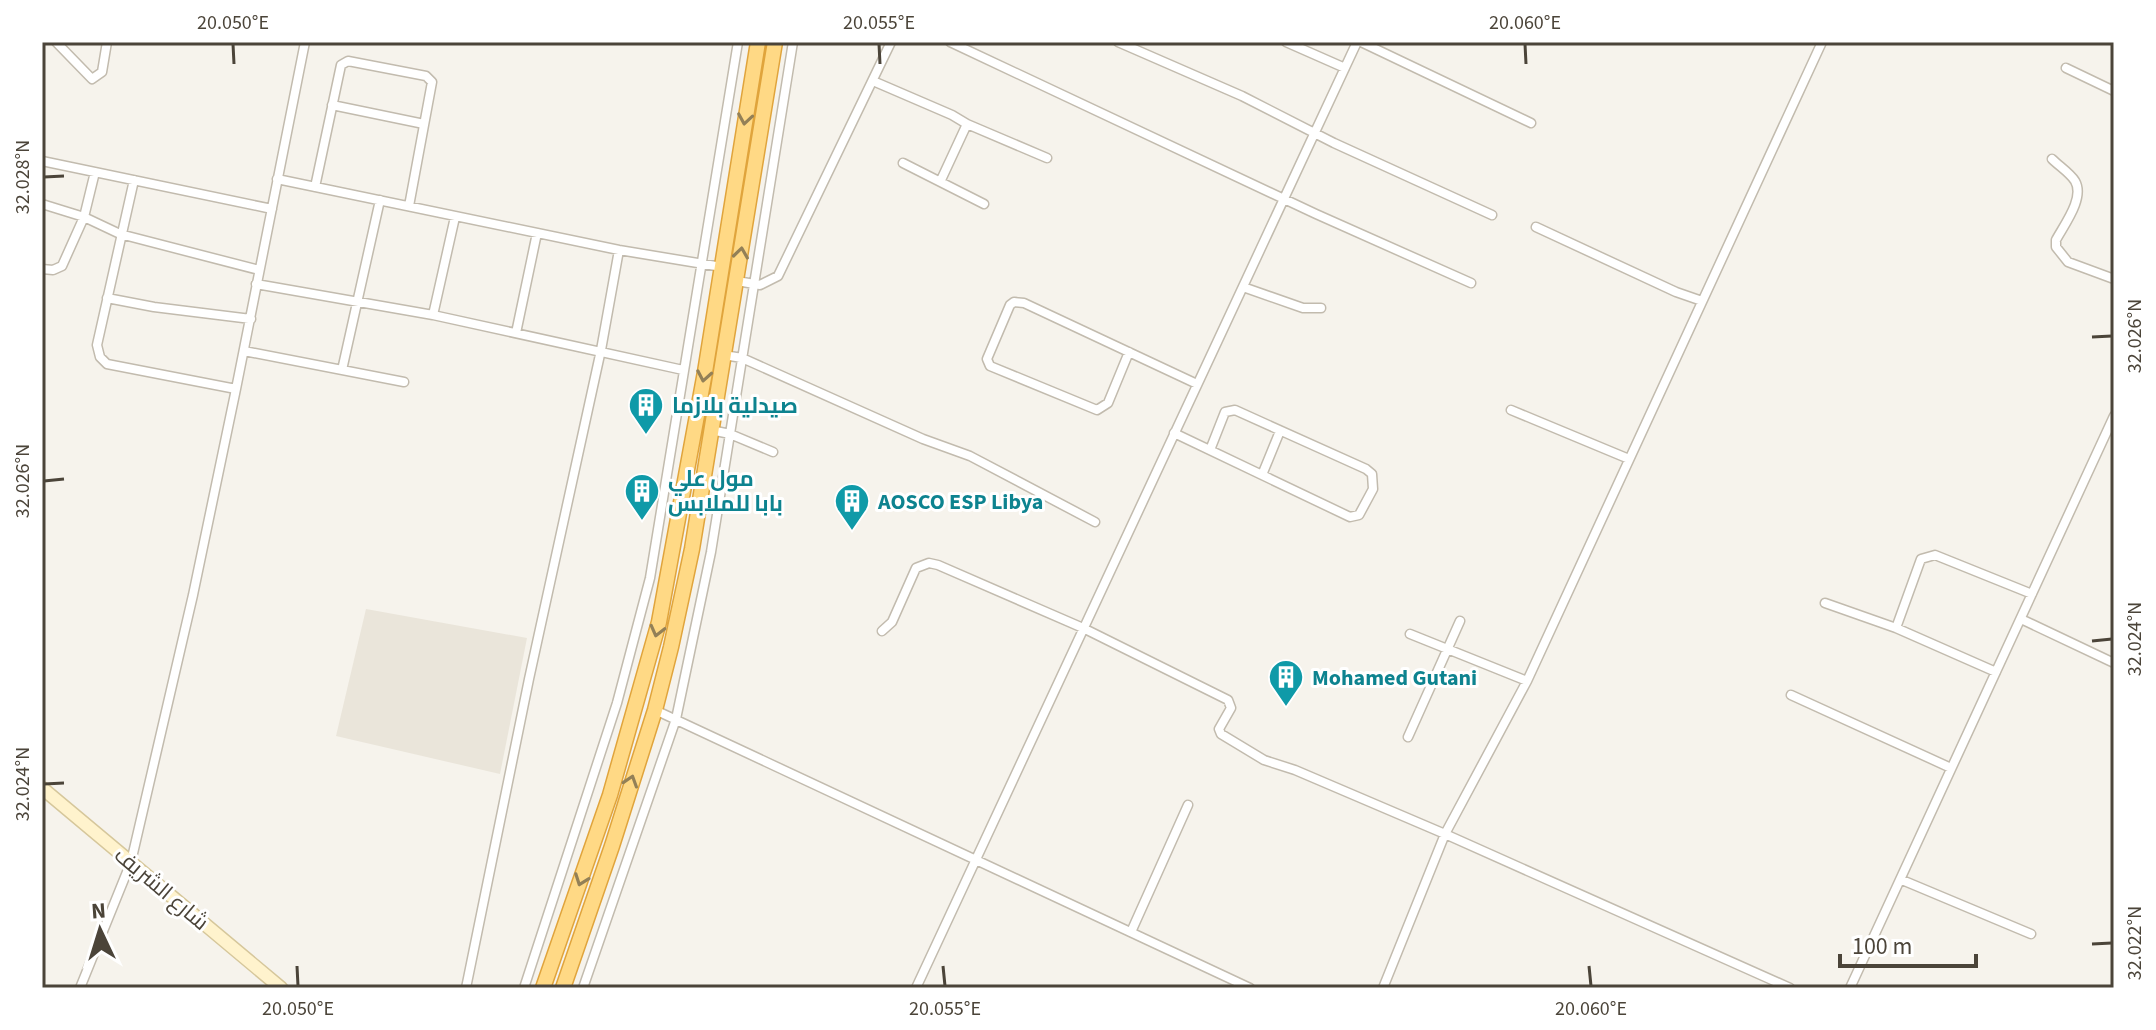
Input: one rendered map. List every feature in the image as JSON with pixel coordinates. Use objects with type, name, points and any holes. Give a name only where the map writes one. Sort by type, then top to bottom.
[{"type":"highway","points":[[543,988],[598,833],[639,699],[668,583],[758,42]]},
{"type":"highway","points":[[563,988],[655,710],[692,549],[775,42]]},
{"type":"main road","name":"شارع الشريف","points":[[42,788],[281,988]]},
{"type":"street","points":[[56,42],[92,79],[102,72],[107,42]]},
{"type":"street","points":[[80,988],[131,862],[193,595],[305,42]]},
{"type":"street","points":[[524,988],[617,703],[650,578],[738,42]]},
{"type":"street","points":[[583,988],[676,719],[711,552],[793,42]]},
{"type":"street","points":[[737,281],[755,286],[778,276],[891,42]]},
{"type":"street","points":[[950,42],[1471,283]]},
{"type":"street","points":[[1118,42],[1242,96],[1492,215]]},
{"type":"street","points":[[1286,42],[1345,68]]},
{"type":"street","points":[[916,988],[1314,132],[1359,42],[1531,123]]},
{"type":"street","points":[[1383,988],[1445,834],[1527,681],[1822,42]]},
{"type":"street","points":[[315,187],[341,65],[344,62],[426,76],[432,82],[409,206]]},
{"type":"street","points":[[2066,68],[2114,91]]},
{"type":"street","points":[[873,81],[1047,158]]},
{"type":"street","points":[[332,105],[424,124]]},
{"type":"street","points":[[941,180],[967,124]]},
{"type":"street","points":[[2052,159],[2074,179],[2078,190],[2076,201],[2056,240],[2056,247],[2068,262],[2114,279]]},
{"type":"street","points":[[42,161],[272,209]]},
{"type":"street","points":[[903,163],[984,204]]},
{"type":"street","points":[[42,269],[53,270],[62,266],[84,217],[95,172]]},
{"type":"street","points":[[277,179],[619,250],[722,267]]},
{"type":"street","points":[[134,180],[97,345],[100,357],[107,364],[236,389]]},
{"type":"street","points":[[342,370],[380,200]]},
{"type":"street","points":[[42,204],[84,217],[120,234],[259,270]]},
{"type":"street","points":[[433,315],[455,217]]},
{"type":"street","points":[[1536,227],[1702,301]]},
{"type":"street","points":[[516,333],[537,233]]},
{"type":"street","points":[[466,988],[601,350],[619,250]]},
{"type":"street","points":[[256,284],[433,315],[683,370]]},
{"type":"street","points":[[1243,287],[1303,308],[1321,308]]},
{"type":"street","points":[[107,298],[251,319]]},
{"type":"street","points":[[1129,352],[1108,403],[1097,410],[990,366],[987,359],[1005,314],[1014,302],[1024,303],[1129,352],[1197,384]]},
{"type":"street","points":[[244,351],[404,382]]},
{"type":"street","points":[[724,355],[742,358],[923,439],[970,456],[1095,522]]},
{"type":"street","points":[[1174,433],[1262,475],[1354,518],[1365,508],[1373,489],[1372,474],[1366,469],[1230,410],[1225,412],[1210,450]]},
{"type":"street","points":[[1511,410],[1629,459]]},
{"type":"street","points":[[676,416],[696,421]]},
{"type":"street","points":[[1850,988],[2114,416]]},
{"type":"street","points":[[711,430],[730,434],[773,452]]},
{"type":"street","points":[[1262,475],[1280,431]]},
{"type":"street","points":[[701,496],[719,500]]},
{"type":"street","points":[[692,549],[711,552]]},
{"type":"street","points":[[1896,628],[1921,559],[1927,555],[1935,555],[2032,594]]},
{"type":"street","points":[[882,631],[892,622],[916,568],[929,563],[1083,628],[1228,700],[1231,708],[1219,729],[1221,734],[1264,760],[1295,770],[1445,834],[1790,988]]},
{"type":"street","points":[[1825,603],[1896,628],[1996,672]]},
{"type":"street","points":[[2021,619],[2114,663]]},
{"type":"street","points":[[1408,737],[1460,621]]},
{"type":"street","points":[[1410,634],[1527,681]]},
{"type":"street","points":[[1791,695],[1951,768]]},
{"type":"street","points":[[655,710],[1250,988]]},
{"type":"street","points":[[1131,932],[1188,805]]},
{"type":"street","points":[[1902,880],[2031,934]]},
{"type":"shaded area","points":[[366,609],[527,638],[500,774],[336,736]]},
{"type":"place","name":"صيدلية بلازما","points":[[646,436]]},
{"type":"place","name":"مول علي بابا للملابس","points":[[642,522]]},
{"type":"place","name":"AOSCO ESP Libya","points":[[852,532]]},
{"type":"place","name":"Mohamed Gutani","points":[[1286,708]]}]
